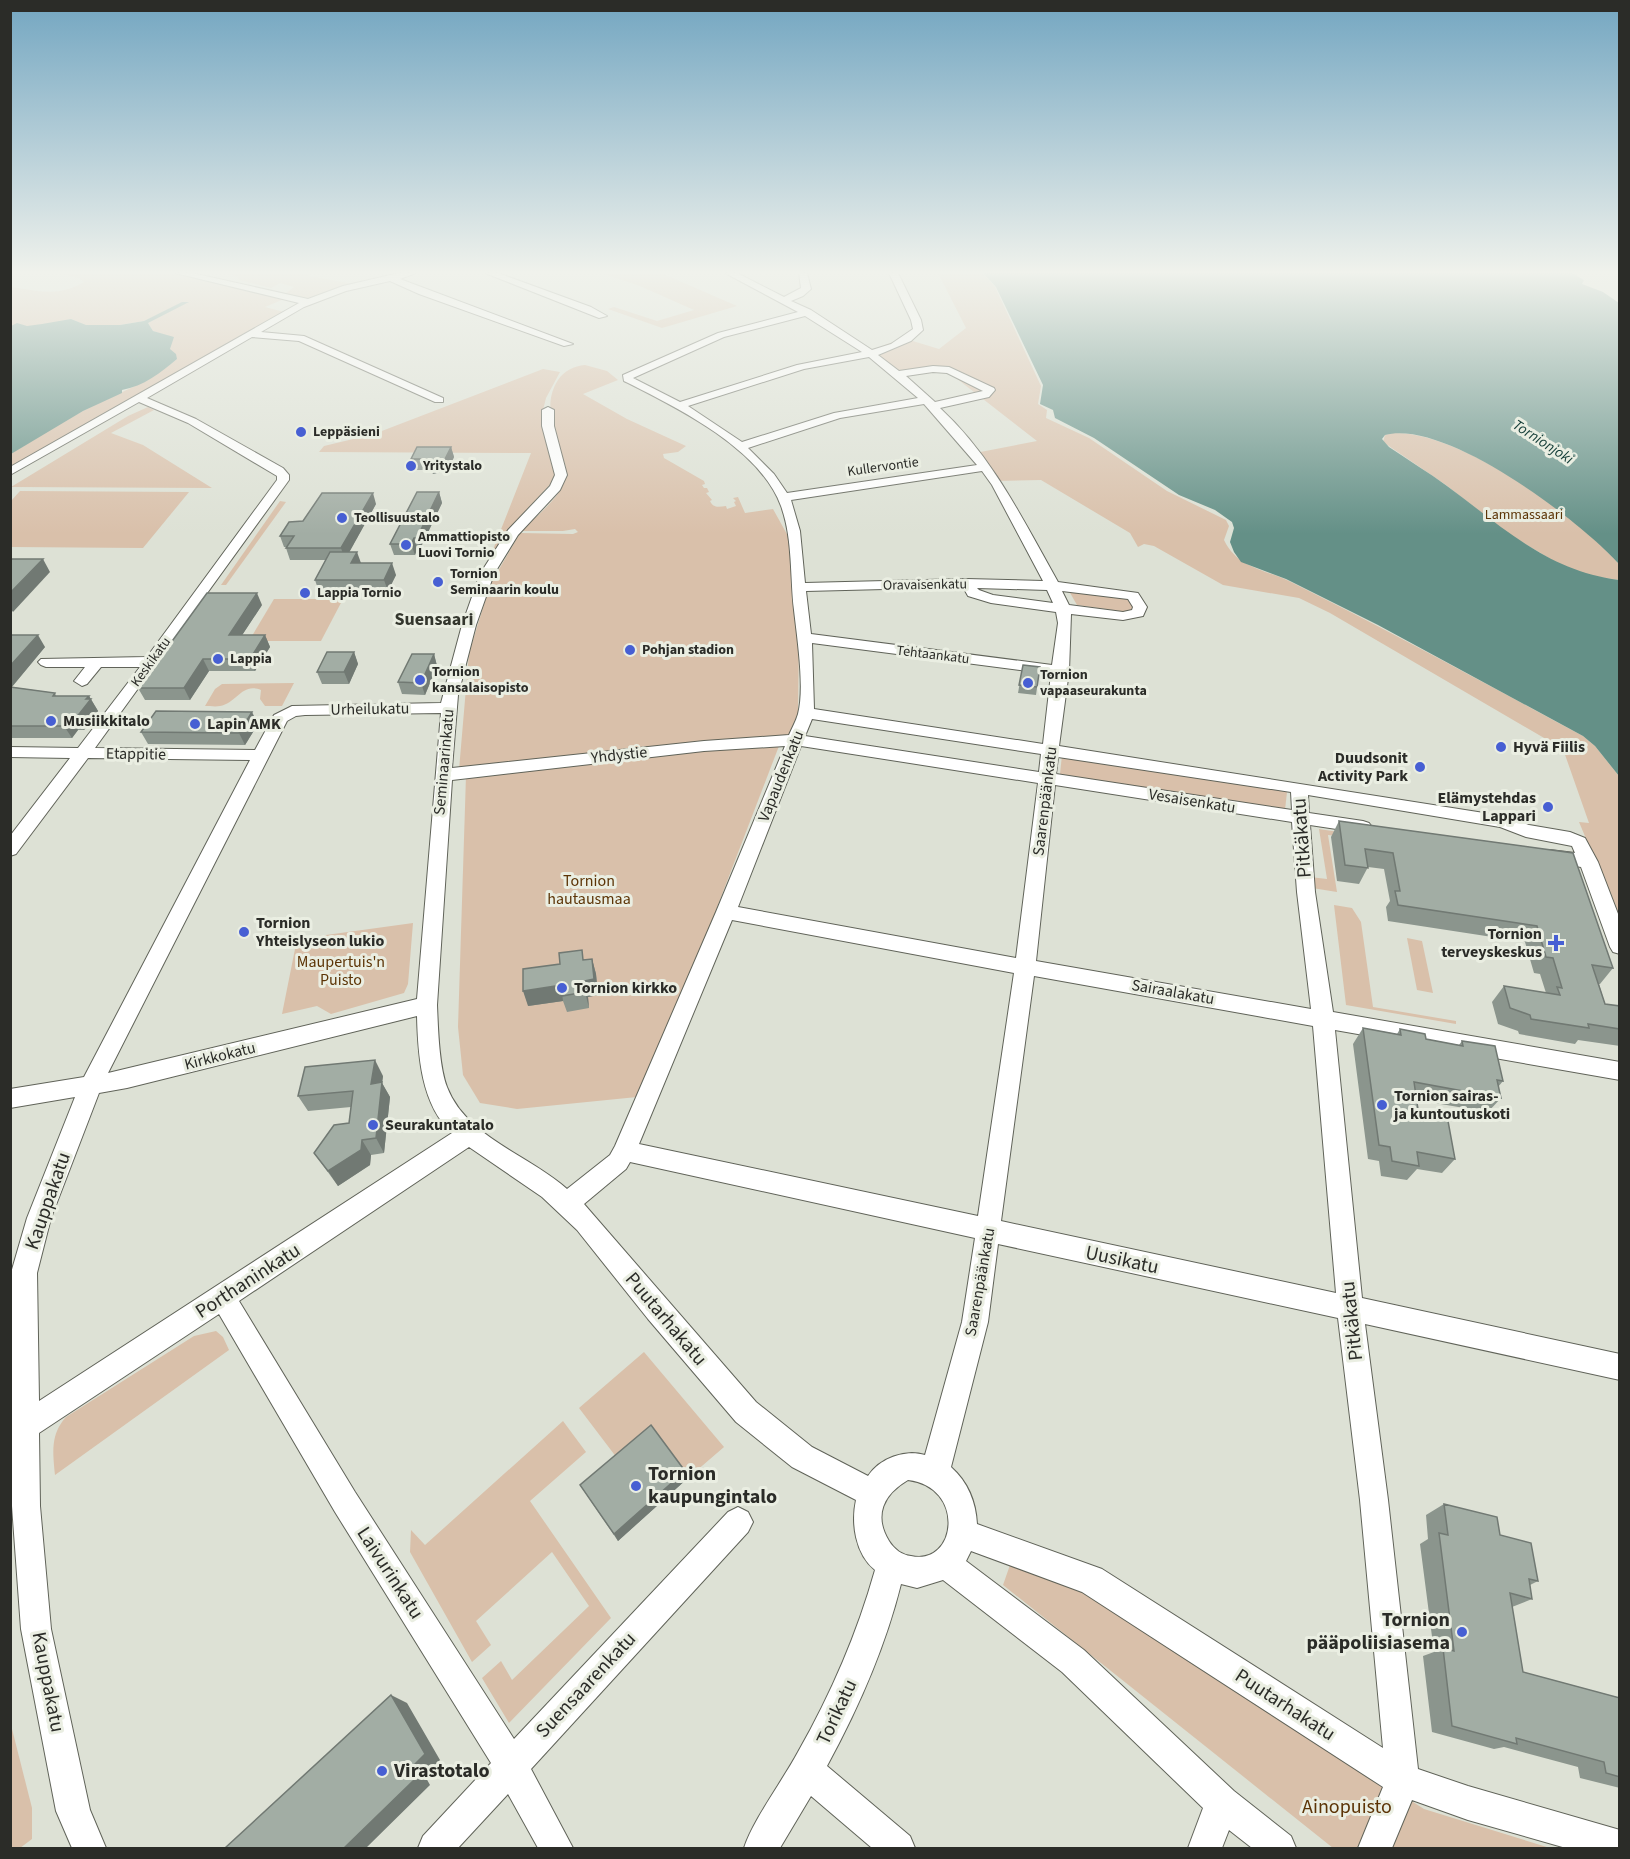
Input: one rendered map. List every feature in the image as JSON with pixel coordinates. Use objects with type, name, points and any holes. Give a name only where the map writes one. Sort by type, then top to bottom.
[{"type":"street","points":[[10,472],[203,360]]},
{"type":"street","points":[[349,360],[439,400]]},
{"type":"street","name":"Vapaudenkatu","points":[[566,1205],[618,1162],[624,1152],[726,912],[806,713],[808,686],[794,536],[783,497],[761,467],[739,447],[681,405],[628,379],[628,375],[663,360]]},
{"type":"street","points":[[681,405],[803,367],[836,360]]},
{"type":"street","name":"Saarenpäänkatu","points":[[881,360],[929,403],[986,467],[1052,585],[1063,608],[1065,623],[1048,780],[989,1231],[975,1322],[942,1439],[936,1472]]},
{"type":"street","points":[[739,447],[838,415],[985,395],[990,390],[974,384],[949,369],[899,374]]},
{"type":"street","name":"Keskikatu","points":[[10,850],[152,662],[278,489],[283,475],[192,421],[138,398]]},
{"type":"street","name":"Seminaarinkatu","points":[[469,1134],[452,1119],[435,1086],[428,1036],[427,1005],[448,708],[469,625],[487,574],[513,534],[556,487],[561,475],[548,426],[548,410]]},
{"type":"street","name":"Kullervontie","points":[[783,497],[986,467]]},
{"type":"street","points":[[969,585],[973,593],[983,598],[1063,608]]},
{"type":"street","name":"Oravaisenkatu","points":[[799,587],[1052,585],[1133,596],[1140,607],[1138,613],[1123,616],[1063,608]]},
{"type":"street","name":"Tehtaankatu","points":[[804,638],[1060,671]]},
{"type":"street","points":[[46,662],[152,662]]},
{"type":"street","points":[[82,681],[97,662]]},
{"type":"street","name":"Urheilukatu","points":[[292,711],[448,708]]},
{"type":"street","name":"Kauppakatu","points":[[89,1848],[73,1811],[36,1629],[18,1509],[25,1426],[24,1273],[39,1218],[90,1087],[280,718],[292,711]]},
{"type":"street","name":"Vesaisenkatu","points":[[806,713],[1299,788],[1503,822],[1526,831],[1570,838],[1579,842],[1588,862]]},
{"type":"street","name":"Vesaisenkatu","points":[[795,740],[1376,829]]},
{"type":"street","name":"Yhdystie","points":[[443,776],[704,746],[795,740]]},
{"type":"street","name":"Etappitie","points":[[10,752],[261,755]]},
{"type":"street","name":"Pitkäkatu","points":[[1299,788],[1299,818],[1306,892],[1323,1018],[1350,1310],[1374,1500],[1403,1780],[1375,1848]]},
{"type":"street","points":[[1534,854],[1588,862],[1620,947]]},
{"type":"street","name":"Sairaalakatu","points":[[726,912],[1024,967],[1620,1071]]},
{"type":"street","name":"Kirkkokatu","points":[[10,1099],[90,1087],[427,1005]]},
{"type":"street","name":"Puutarhakatu","points":[[469,1134],[537,1179],[586,1222],[657,1310],[746,1412],[802,1457],[871,1493]]},
{"type":"street","name":"Porthaninkatu","points":[[25,1426],[444,1154],[469,1134]]},
{"type":"street","name":"Uusikatu","points":[[624,1152],[1620,1367]]},
{"type":"street","name":"Laivurinkatu","points":[[223,1298],[345,1502],[511,1765],[556,1848]]},
{"type":"street","points":[[906,1466],[921,1466],[936,1472],[949,1483],[959,1498],[963,1516],[963,1534],[956,1551],[945,1563],[930,1571],[914,1573],[891,1566],[873,1544],[867,1527],[867,1510],[871,1493],[886,1475],[906,1466]]},
{"type":"street","name":"Suensaarenkatu","points":[[435,1848],[738,1522]]},
{"type":"street","name":"Puutarhakatu","points":[[963,1534],[1092,1580],[1403,1780],[1468,1803],[1620,1847]]},
{"type":"street","points":[[945,1563],[1073,1661],[1222,1803],[1279,1848]]},
{"type":"street","name":"Torikatu","points":[[761,1848],[808,1772],[848,1690],[883,1602],[891,1566]]},
{"type":"street","points":[[808,1772],[898,1848]]},
{"type":"street","points":[[1205,1848],[1222,1803]]},
{"type":"green space","points":[[176,360],[202,360],[11,471],[10,454],[74,416],[143,382]]},
{"type":"green space","points":[[880,360],[1029,360],[1041,386],[1038,404],[1047,410],[1046,418],[1089,438],[1167,491],[1226,520],[1229,526],[1224,540],[1230,550],[1244,563],[1291,582],[1583,736],[1595,746],[1619,776],[1619,917],[1579,822],[1589,823],[1563,749],[1330,613],[1299,598],[1223,585],[1154,546],[1144,544],[1138,547],[1130,533],[1041,480],[995,481],[970,454],[1037,441],[947,371],[934,370],[898,375]]},
{"type":"green space","name":"Pohjan stadion","points":[[585,365],[607,371],[618,380],[583,394],[627,419],[686,446],[678,452],[663,454],[664,458],[704,481],[705,484],[702,485],[707,488],[709,492],[706,493],[714,506],[726,506],[727,509],[736,506],[733,498],[738,497],[745,513],[773,509],[788,536],[799,638],[798,713],[791,735],[459,770],[469,653],[490,585],[520,533],[573,534],[578,532],[575,529],[521,531],[555,498],[564,482],[566,469],[553,428],[551,399],[553,389],[563,374]]},
{"type":"green space","points":[[543,369],[560,372],[546,398],[543,410],[557,469],[555,479],[523,514],[489,560],[531,453],[319,452],[324,446],[374,434]]},
{"type":"green space","points":[[148,407],[154,410],[111,433],[143,445],[212,488],[11,487],[128,416]]},
{"type":"green space","name":"Lammassaari","points":[[1392,433],[1419,436],[1450,445],[1514,479],[1575,522],[1599,544],[1619,564],[1619,580],[1591,576],[1564,567],[1507,533],[1446,485],[1383,442],[1385,435]]},
{"type":"green space","points":[[20,491],[189,492],[143,548],[11,547],[11,501]]},
{"type":"green space","points":[[280,501],[286,502],[226,585],[221,585]]},
{"type":"green space","points":[[1069,591],[1129,599],[1134,603],[1133,609],[1126,612],[1077,605]]},
{"type":"green space","points":[[274,599],[343,599],[321,641],[249,641]]},
{"type":"green space","points":[[294,683],[282,706],[265,706],[260,699],[261,690],[254,688],[244,691],[226,704],[205,706],[215,689],[222,684]]},
{"type":"green space","name":"Tornion hautausmaa","points":[[779,746],[693,970],[637,1097],[517,1109],[480,1103],[463,1075],[458,1027],[466,776],[702,751]]},
{"type":"green space","points":[[1062,755],[1287,792],[1285,810],[1060,774]]},
{"type":"green space","points":[[1319,829],[1345,833],[1346,837],[1328,835],[1337,892],[1312,888],[1310,877],[1327,879]]},
{"type":"green space","points":[[1334,905],[1352,908],[1361,922],[1373,1007],[1456,1021],[1456,1024],[1346,1005]]},
{"type":"green space","name":"Maupertuis'n Puisto","points":[[413,923],[408,984],[404,993],[331,1014],[317,1006],[282,1014],[297,939]]},
{"type":"green space","points":[[1407,938],[1422,941],[1433,993],[1417,990]]},
{"type":"green space","points":[[216,1331],[223,1337],[229,1350],[55,1475],[53,1451],[55,1437],[66,1417],[194,1336]]},
{"type":"green space","points":[[644,1352],[724,1447],[688,1478],[654,1433],[620,1462],[579,1408]]},
{"type":"green space","points":[[563,1421],[586,1452],[530,1501],[611,1618],[509,1723],[482,1678],[501,1661],[512,1680],[589,1606],[552,1552],[476,1621],[491,1645],[472,1662],[410,1552],[411,1530],[425,1545]]},
{"type":"green space","name":"Ainopuisto","points":[[1010,1565],[1084,1591],[1424,1809],[1550,1848],[1333,1848],[1003,1585]]},
{"type":"green space","points":[[11,1725],[32,1808],[32,1839],[20,1848],[11,1848]]},
{"type":"water","points":[[11,360],[176,360],[151,378],[122,390],[122,393],[83,411],[11,454]]},
{"type":"water","name":"Tornionjoki","points":[[1031,360],[1619,360],[1619,564],[1574,523],[1510,477],[1475,457],[1442,442],[1411,434],[1385,435],[1382,439],[1389,447],[1440,481],[1527,545],[1570,567],[1593,575],[1619,580],[1619,776],[1595,746],[1583,736],[1378,625],[1286,579],[1241,562],[1230,542],[1234,528],[1232,522],[1215,510],[1179,495],[1094,438],[1055,418],[1053,410],[1040,404],[1043,385]]},
{"type":"building","points":[[417,447],[451,447],[445,459],[430,463],[428,459],[411,459]]},
{"type":"building","points":[[417,492],[439,492],[417,538],[414,538],[411,544],[390,544]]},
{"type":"building","name":"Teollisuustalo","points":[[322,493],[373,493],[341,548],[286,548],[294,536],[280,536],[289,522],[303,521]]},
{"type":"building","points":[[330,552],[357,552],[351,563],[392,563],[384,580],[315,580]]},
{"type":"building","points":[[10,559],[43,559],[10,593]]},
{"type":"building","name":"Lappia","points":[[207,593],[257,593],[229,635],[265,635],[250,659],[203,659],[184,688],[138,688]]},
{"type":"building","points":[[10,635],[38,635],[10,666]]},
{"type":"building","points":[[327,652],[354,652],[344,672],[317,672]]},
{"type":"building","points":[[412,654],[434,654],[421,683],[398,682]]},
{"type":"building","name":"Tornion vapaaseurakunta","points":[[1023,665],[1040,667],[1037,687],[1019,685]]},
{"type":"building","points":[[10,687],[55,693],[53,696],[89,696],[86,699],[91,699],[76,718],[71,718],[64,726],[10,726]]},
{"type":"building","points":[[156,711],[252,712],[239,733],[141,732]]},
{"type":"building","points":[[1339,821],[1573,853],[1613,968],[1592,965],[1605,1004],[1620,1006],[1620,1029],[1588,1024],[1589,1028],[1531,1019],[1530,1015],[1510,1008],[1504,986],[1560,995],[1557,987],[1562,988],[1553,958],[1546,957],[1537,926],[1398,905],[1395,891],[1400,891],[1393,853],[1365,849],[1368,868],[1345,865]]},
{"type":"building","points":[[582,950],[583,960],[592,959],[594,979],[584,981],[585,992],[562,996],[561,985],[523,991],[523,969],[560,964],[559,953]]},
{"type":"building","name":"Tornion sairas- ja kuntoutuskoti","points":[[1363,1028],[1401,1035],[1400,1029],[1425,1034],[1426,1039],[1463,1046],[1462,1041],[1495,1046],[1503,1081],[1497,1080],[1501,1098],[1414,1082],[1419,1116],[1448,1121],[1455,1159],[1417,1152],[1419,1166],[1392,1161],[1390,1147],[1379,1145]]},
{"type":"building","points":[[375,1060],[371,1084],[382,1082],[376,1138],[362,1140],[361,1150],[328,1171],[314,1153],[334,1125],[349,1123],[353,1091],[298,1096],[305,1067]]},
{"type":"building","name":"Tornion kaupungintalo","points":[[651,1425],[685,1471],[614,1534],[580,1485]]},
{"type":"building","name":"Tornion pääpoliisiasema","points":[[1444,1504],[1497,1517],[1500,1535],[1531,1543],[1538,1581],[1529,1579],[1532,1599],[1510,1593],[1523,1672],[1620,1698],[1620,1777],[1606,1773],[1604,1762],[1516,1738],[1517,1744],[1452,1726],[1443,1648],[1454,1651],[1439,1533],[1448,1535]]},
{"type":"building","name":"Virastotalo","points":[[391,1695],[425,1754],[408,1771],[414,1780],[344,1848],[225,1848]]},
{"type":"place","name":"Leppäsieni","points":[[301,432]]},
{"type":"place","name":"Yritystalo","points":[[411,466]]},
{"type":"place","name":"Teollisuustalo","points":[[342,518]]},
{"type":"place","name":"Ammattiopisto Luovi Tornio","points":[[406,545]]},
{"type":"place","name":"Tornion Seminaarin koulu","points":[[438,582]]},
{"type":"place","name":"Lappia Tornio","points":[[305,593]]},
{"type":"place","name":"Pohjan stadion","points":[[630,650]]},
{"type":"place","name":"Lappia","points":[[218,659]]},
{"type":"place","name":"Tornion kansalaisopisto","points":[[420,680]]},
{"type":"place","name":"Tornion vapaaseurakunta","points":[[1028,683]]},
{"type":"place","name":"Musiikkitalo","points":[[51,721]]},
{"type":"place","name":"Lapin AMK","points":[[195,724]]},
{"type":"place","name":"Hyvä Fiilis","points":[[1501,747]]},
{"type":"place","name":"Duudsonit Activity Park","points":[[1420,767]]},
{"type":"place","name":"Elämystehdas Lappari","points":[[1548,807]]},
{"type":"place","name":"Tornion Yhteislyseon lukio","points":[[244,932]]},
{"type":"place","name":"Tornion terveyskeskus","points":[[1556,943]]},
{"type":"place","name":"Tornion kirkko","points":[[562,988]]},
{"type":"place","name":"Tornion sairas- ja kuntoutuskoti","points":[[1382,1105]]},
{"type":"place","name":"Seurakuntatalo","points":[[373,1125]]},
{"type":"place","name":"Tornion kaupungintalo","points":[[636,1486]]},
{"type":"place","name":"Tornion pääpoliisiasema","points":[[1462,1632]]},
{"type":"place","name":"Virastotalo","points":[[382,1771]]},
{"type":"district","name":"Suensaari","points":[[434,619]]}]
